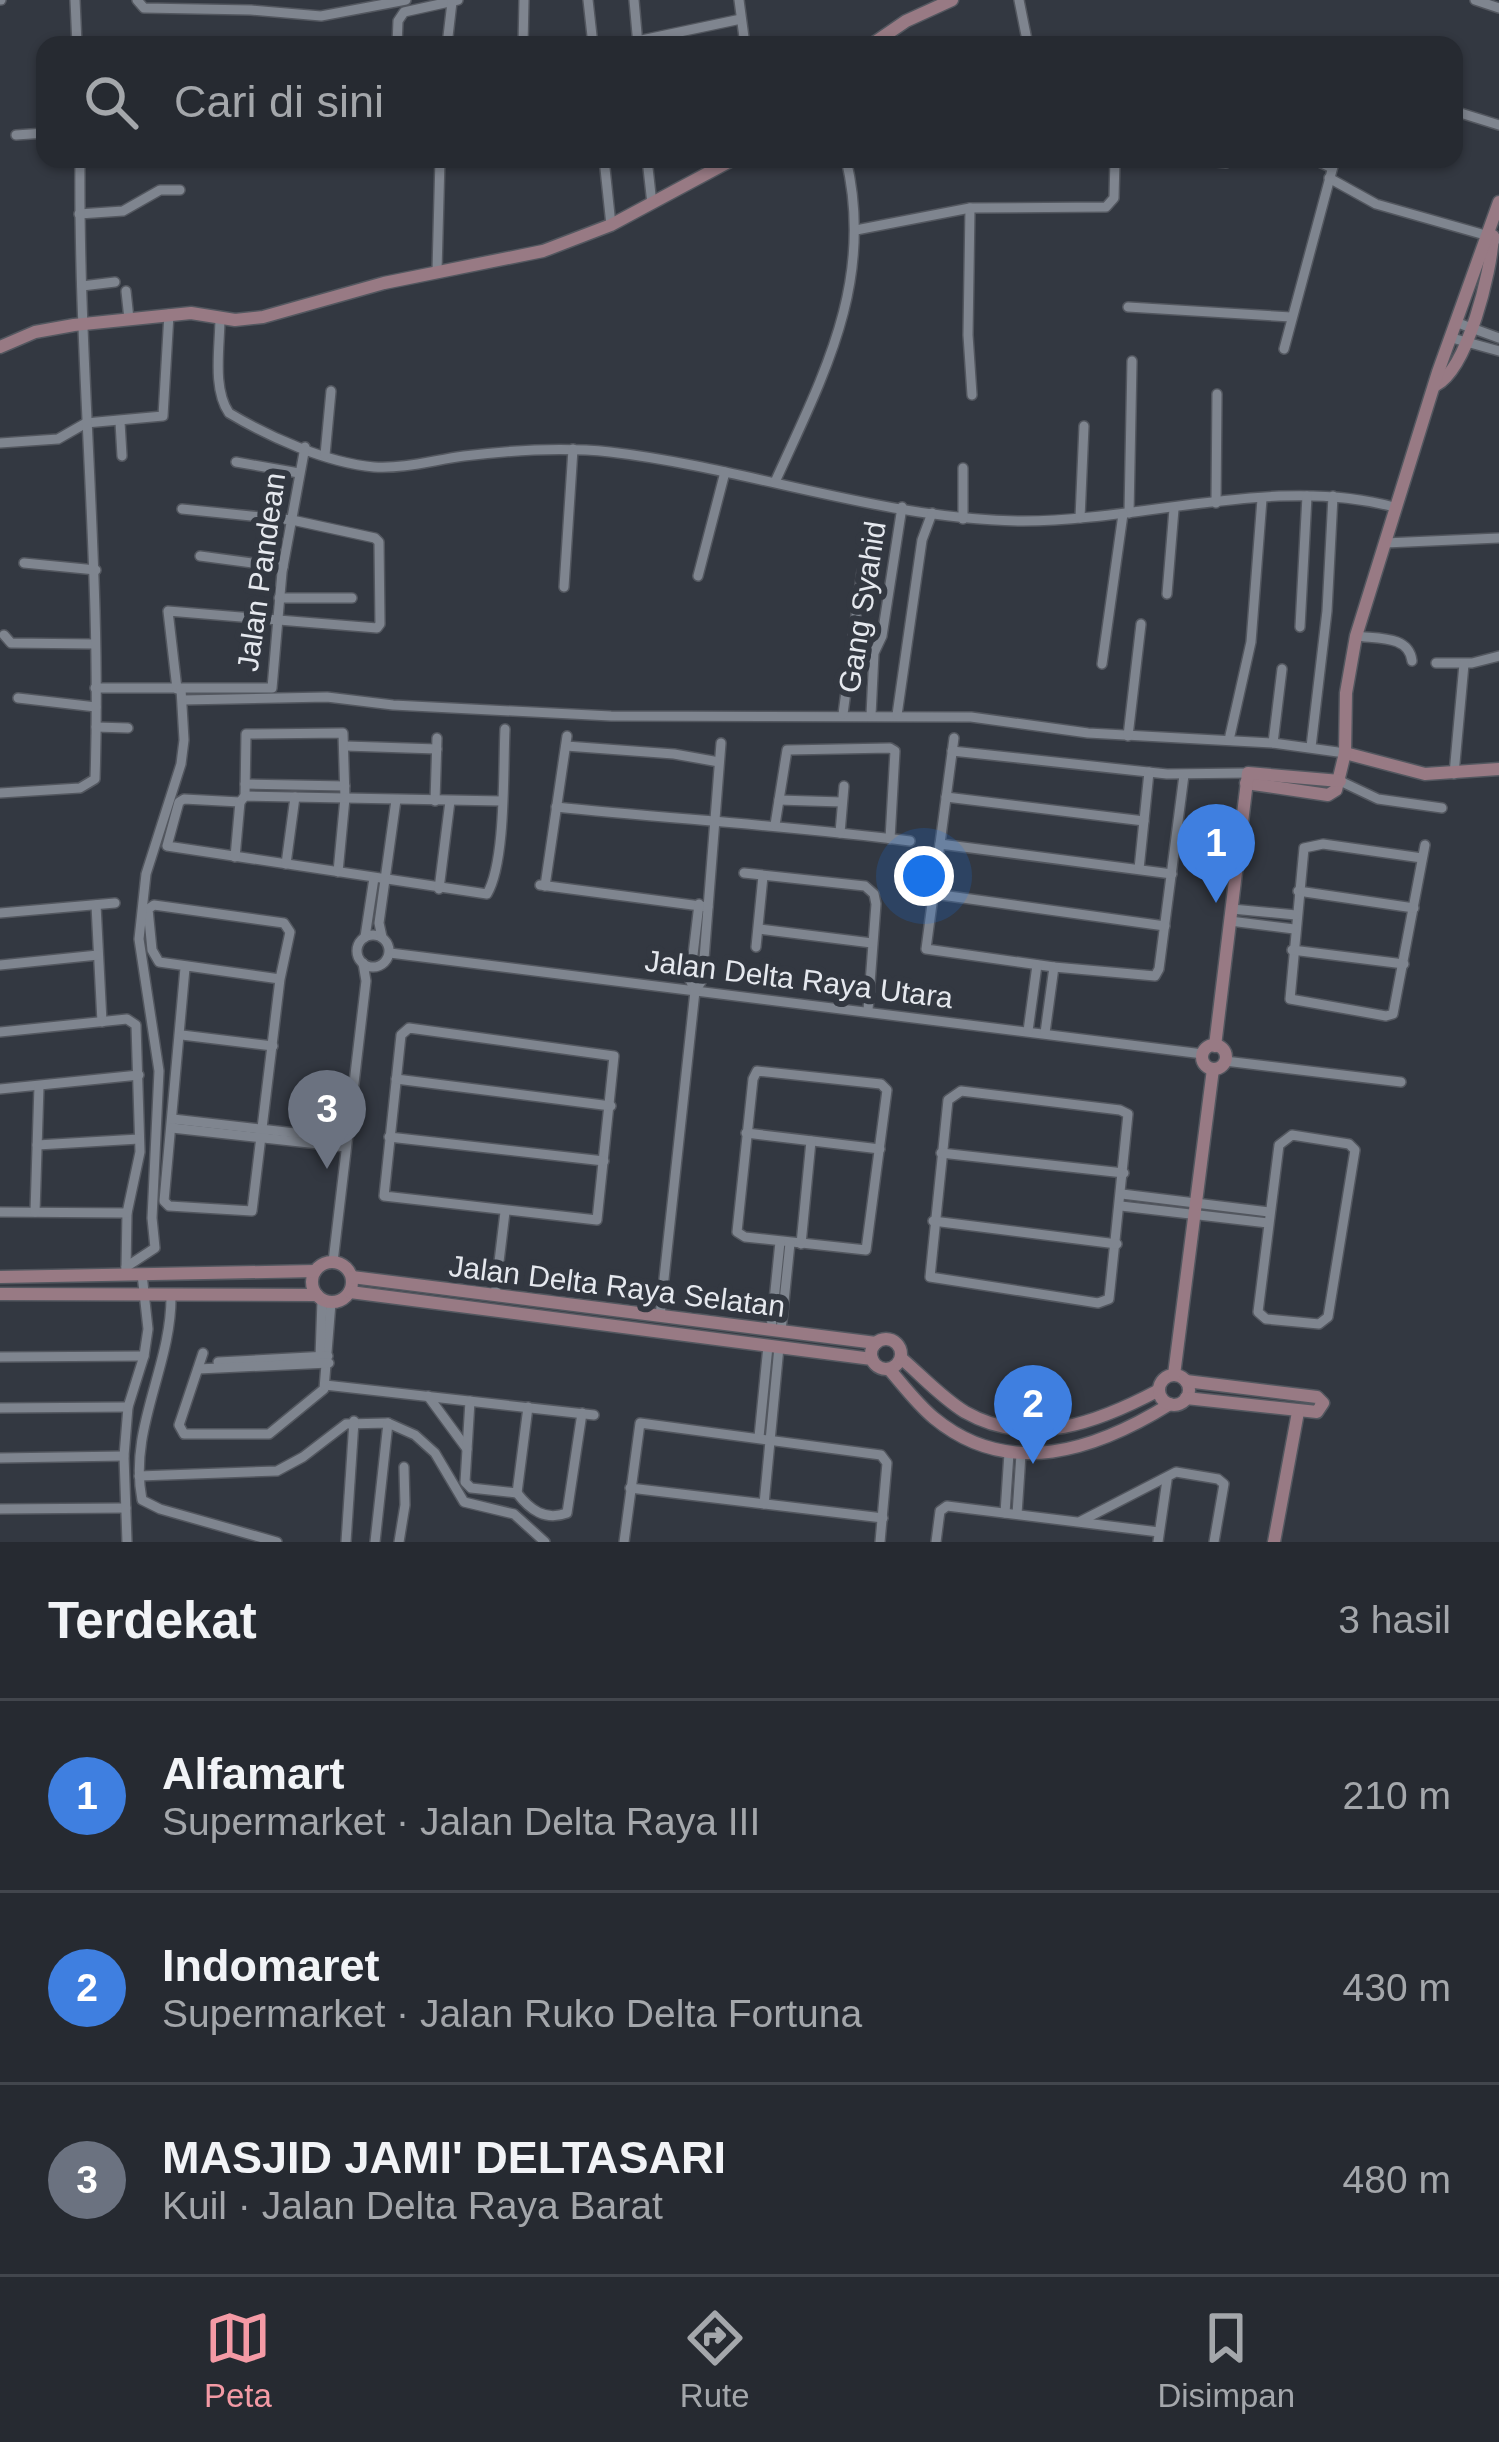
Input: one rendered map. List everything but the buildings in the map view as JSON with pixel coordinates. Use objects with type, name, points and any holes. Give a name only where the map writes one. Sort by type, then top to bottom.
[{"type":"street","points":[[75,0],[76,36]]},
{"type":"street","points":[[137,0],[144,8],[252,5],[321,16],[406,0]]},
{"type":"street","points":[[523,36],[524,0]]},
{"type":"street","points":[[588,0],[591,36]]},
{"type":"street","points":[[634,0],[637,36]]},
{"type":"street","points":[[739,0],[744,36]]},
{"type":"street","points":[[885,36],[952,0]]},
{"type":"street","points":[[1019,0],[1026,36]]},
{"type":"street","points":[[1475,0],[1499,8]]},
{"type":"street","points":[[398,36],[401,15],[416,7],[455,1],[449,36]]},
{"type":"street","points":[[669,36],[741,20]]},
{"type":"street","points":[[1463,114],[1499,124]]},
{"type":"street","points":[[16,135],[36,134]]},
{"type":"street","points":[[0,793],[92,784],[96,569],[81,324],[80,168]]},
{"type":"street","points":[[437,271],[440,168]]},
{"type":"street","points":[[605,168],[611,225]]},
{"type":"street","points":[[648,168],[652,204]]},
{"type":"street","points":[[0,347],[34,332],[81,324],[169,314],[201,313],[235,320],[263,316],[437,271],[543,251],[611,225],[718,168]]},
{"type":"street","points":[[775,482],[842,329],[856,230],[847,168]]},
{"type":"street","points":[[856,230],[970,208],[1106,207],[1114,198],[1115,168]]},
{"type":"street","points":[[1284,349],[1332,168],[1376,205],[1493,235]]},
{"type":"street","points":[[79,214],[123,212],[162,190],[180,190]]},
{"type":"street","points":[[952,751],[1247,778],[1328,795],[1335,791],[1345,753],[1346,694],[1356,636],[1436,385],[1464,325],[1499,202]]},
{"type":"street","points":[[970,208],[971,395]]},
{"type":"street","points":[[82,286],[115,282]]},
{"type":"street","points":[[126,291],[129,319]]},
{"type":"street","points":[[1128,307],[1291,317]]},
{"type":"street","points":[[0,443],[58,440],[86,423],[163,416],[169,314]]},
{"type":"street","points":[[220,317],[220,388],[225,408],[304,447],[375,467],[573,449],[651,458],[963,519],[1080,518],[1307,496],[1394,506]]},
{"type":"street","points":[[1464,325],[1499,338]]},
{"type":"street","points":[[1458,340],[1499,351]]},
{"type":"street","points":[[1102,664],[1126,514],[1132,361]]},
{"type":"street","points":[[325,454],[331,391]]},
{"type":"street","points":[[1216,503],[1217,394]]},
{"type":"street","points":[[120,422],[122,456]]},
{"type":"street","points":[[1080,518],[1084,426]]},
{"type":"street","name":"Jalan Pandean","points":[[177,691],[272,688],[283,567],[304,447]]},
{"type":"street","points":[[564,587],[573,449]]},
{"type":"street","points":[[236,462],[299,473]]},
{"type":"street","points":[[963,468],[963,519]]},
{"type":"street","points":[[698,576],[724,472]]},
{"type":"street","points":[[1300,627],[1307,496]]},
{"type":"street","points":[[1311,748],[1327,611],[1333,496]]},
{"type":"street","points":[[1229,740],[1252,642],[1262,500]]},
{"type":"street","name":"Gang Syahid","points":[[871,715],[874,653],[882,636],[902,507]]},
{"type":"street","points":[[126,1271],[155,1248],[152,1219],[159,1071],[139,939],[146,874],[181,764],[168,611],[377,628],[377,539],[292,520],[182,509]]},
{"type":"street","points":[[1167,594],[1174,509]]},
{"type":"street","points":[[897,715],[922,540],[932,513]]},
{"type":"street","points":[[1382,543],[1499,538]]},
{"type":"street","points":[[200,556],[283,567]]},
{"type":"street","points":[[24,563],[96,569]]},
{"type":"street","points":[[843,714],[862,571]]},
{"type":"street","points":[[279,598],[352,598]]},
{"type":"street","points":[[1128,736],[1142,624]]},
{"type":"street","points":[[4,635],[10,643],[95,644]]},
{"type":"street","points":[[1356,636],[1403,643],[1412,661]]},
{"type":"street","points":[[1436,663],[1464,664],[1499,656]]},
{"type":"street","points":[[1454,774],[1464,664]]},
{"type":"street","points":[[1273,743],[1282,669]]},
{"type":"street","points":[[95,688],[611,716],[843,714],[999,719],[1128,736],[1273,743],[1345,753],[1412,771],[1454,774],[1499,769]]},
{"type":"street","points":[[18,698],[96,707]]},
{"type":"street","points":[[96,727],[128,728]]},
{"type":"street","points":[[345,786],[182,800],[167,842],[170,849],[489,892],[502,801],[505,729]]},
{"type":"street","points":[[235,857],[244,737],[252,731],[339,732],[346,746],[338,872]]},
{"type":"street","points":[[954,738],[926,949],[1054,968],[1154,976],[1159,970],[1184,775]]},
{"type":"street","points":[[660,1316],[694,992],[701,982],[720,752],[674,754],[566,741],[543,885],[704,903]]},
{"type":"street","points":[[346,746],[437,744],[435,800]]},
{"type":"street","points":[[775,825],[788,749],[892,748],[897,772],[890,839]]},
{"type":"street","points":[[1139,869],[1149,772]]},
{"type":"street","points":[[1186,1398],[1180,1378],[1195,1209],[1223,1049],[1209,1050],[1247,778]]},
{"type":"street","points":[[1340,781],[1378,799],[1442,808]]},
{"type":"street","points":[[840,833],[844,786]]},
{"type":"street","points":[[243,794],[502,801]]},
{"type":"street","points":[[946,796],[1144,821]]},
{"type":"street","points":[[286,864],[295,797]]},
{"type":"street","points":[[333,1262],[369,965],[357,950],[365,937],[396,800]]},
{"type":"street","points":[[779,800],[842,802]]},
{"type":"street","points":[[440,889],[450,801]]},
{"type":"street","points":[[556,807],[910,841]]},
{"type":"street","points":[[940,844],[1172,874]]},
{"type":"street","points":[[1422,858],[1308,844],[1302,853],[1290,999],[1386,1016],[1396,1010],[1425,845]]},
{"type":"street","points":[[744,873],[868,888],[876,904],[868,1010]]},
{"type":"street","points":[[756,947],[763,876]]},
{"type":"street","points":[[369,965],[384,963],[389,952],[379,923],[379,879]]},
{"type":"street","points":[[1298,891],[1414,908]]},
{"type":"street","points":[[934,894],[1165,926]]},
{"type":"street","points":[[0,913],[115,903]]},
{"type":"street","points":[[96,905],[102,1022]]},
{"type":"street","points":[[185,968],[164,1201],[169,1206],[252,1211],[290,932],[287,925],[150,907],[155,959],[185,968],[280,979]]},
{"type":"street","points":[[1231,915],[1296,915]]},
{"type":"street","points":[[1231,915],[1294,928]]},
{"type":"street","points":[[759,929],[872,943]]},
{"type":"street","points":[[365,937],[382,937]]},
{"type":"street","points":[[1292,950],[1405,964]]},
{"type":"street","name":"Jalan Delta Raya Utara","points":[[389,952],[1209,1050]]},
{"type":"street","points":[[0,965],[98,955]]},
{"type":"street","points":[[1028,1031],[1037,965]]},
{"type":"street","points":[[1045,1033],[1054,968]]},
{"type":"street","points":[[0,1032],[130,1020],[136,1025],[139,1159],[127,1213],[126,1271]]},
{"type":"street","points":[[409,1028],[610,1053],[616,1060],[611,1106],[598,1218],[593,1222],[382,1194],[401,1035],[409,1028]]},
{"type":"street","points":[[182,1035],[273,1046]]},
{"type":"street","points":[[1219,1065],[1401,1082]]},
{"type":"street","points":[[757,1072],[881,1084],[886,1090],[868,1248],[745,1238],[735,1229],[746,1133],[757,1072]]},
{"type":"street","points":[[0,1089],[139,1075]]},
{"type":"street","points":[[396,1079],[611,1106]]},
{"type":"street","points":[[35,1212],[39,1086]]},
{"type":"street","points":[[961,1091],[1125,1111],[1130,1119],[1109,1300],[1098,1303],[930,1277],[940,1153],[948,1100],[961,1091]]},
{"type":"street","points":[[172,1124],[347,1143]]},
{"type":"street","points":[[746,1133],[880,1149]]},
{"type":"street","points":[[389,1137],[604,1162]]},
{"type":"street","points":[[1286,1137],[1353,1147],[1328,1317],[1323,1322],[1259,1315],[1269,1217],[1279,1145],[1286,1137]]},
{"type":"street","points":[[37,1145],[139,1139]]},
{"type":"street","points":[[776,1330],[811,1141]]},
{"type":"street","points":[[940,1153],[1124,1173]]},
{"type":"street","points":[[1122,1200],[1269,1217]]},
{"type":"street","points":[[0,1212],[127,1213]]},
{"type":"street","points":[[495,1295],[506,1212]]},
{"type":"street","points":[[934,1221],[1117,1244]]},
{"type":"street","points":[[0,1276],[315,1271],[333,1262],[347,1268],[352,1277],[350,1292],[342,1300],[0,1294]]},
{"type":"street","points":[[315,1271],[312,1282],[323,1299],[324,1367],[322,1393],[269,1434],[184,1434],[179,1425],[201,1361],[324,1367],[428,1396],[588,1414],[567,1513],[531,1511],[517,1493],[468,1487],[470,1401]]},
{"type":"street","points":[[127,1542],[124,1456],[128,1407],[145,1356],[148,1329],[142,1274]]},
{"type":"street","points":[[62,1276],[62,1294]]},
{"type":"street","name":"Jalan Delta Raya Selatan","points":[[352,1277],[876,1342]]},
{"type":"street","name":"Jalan Delta Raya Selatan","points":[[350,1292],[872,1359]]},
{"type":"street","points":[[171,1295],[168,1344],[143,1427],[139,1476],[146,1504],[277,1542]]},
{"type":"street","points":[[892,1340],[901,1358],[965,1412],[1028,1431],[1059,1430],[1095,1420],[1159,1390],[1162,1381],[1180,1378],[1322,1400],[1322,1407],[1317,1412],[1298,1412],[1186,1398],[1088,1446],[1049,1455],[1015,1454],[959,1435],[932,1417],[889,1369],[880,1368],[872,1359],[876,1342],[892,1340]]},
{"type":"street","points":[[764,1504],[774,1346]]},
{"type":"street","points":[[0,1357],[145,1356]]},
{"type":"street","points":[[889,1369],[901,1358]]},
{"type":"street","points":[[1159,1390],[1170,1404]]},
{"type":"street","points":[[428,1396],[466,1449]]},
{"type":"street","points":[[0,1408],[128,1407]]},
{"type":"street","points":[[517,1493],[528,1407]]},
{"type":"street","points":[[1274,1542],[1298,1412]]},
{"type":"street","points":[[139,1476],[277,1471],[354,1421],[388,1423],[415,1435],[435,1454],[464,1502],[514,1514],[545,1542]]},
{"type":"street","points":[[346,1542],[354,1421]]},
{"type":"street","points":[[375,1542],[388,1423]]},
{"type":"street","points":[[624,1542],[640,1423],[881,1455],[887,1462],[880,1542]]},
{"type":"street","points":[[1011,1514],[1015,1454]]},
{"type":"street","points":[[0,1457],[124,1456]]},
{"type":"street","points":[[399,1542],[404,1467]]},
{"type":"street","points":[[1078,1522],[1178,1472],[1223,1482],[1214,1542]]},
{"type":"street","points":[[936,1542],[944,1507],[1078,1522],[1158,1537],[1167,1480]]},
{"type":"street","points":[[630,1488],[883,1517]]},
{"type":"street","points":[[0,1509],[126,1508]]},
{"type":"place","name":"Alfamart","points":[[1216,903]]},
{"type":"place","name":"MASJID JAMI' DELTASARI","points":[[327,1169]]},
{"type":"place","name":"Indomaret","points":[[1033,1464]]}]
